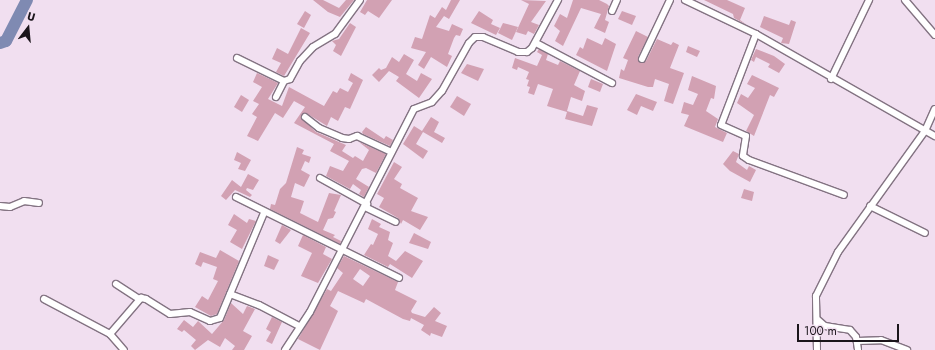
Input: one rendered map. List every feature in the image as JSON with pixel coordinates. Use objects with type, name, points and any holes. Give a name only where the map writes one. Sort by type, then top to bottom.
[{"type":"street","points":[[237,58],[284,81],[290,79],[300,61],[313,47],[335,34],[360,0]]},
{"type":"street","points":[[285,350],[299,326],[310,312],[366,205],[411,113],[416,108],[432,102],[442,91],[473,39],[483,37],[518,52],[527,52],[536,43],[558,0]]},
{"type":"street","points":[[612,11],[617,0]]},
{"type":"street","points":[[642,59],[670,0]]},
{"type":"street","points":[[685,0],[756,34],[831,79],[935,136]]},
{"type":"street","points":[[831,79],[869,0]]},
{"type":"street","points":[[905,0],[935,35]]},
{"type":"street","points":[[756,34],[721,125],[746,136],[743,156],[749,160],[844,195]]},
{"type":"street","points":[[536,43],[612,83]]},
{"type":"street","points":[[276,97],[284,81]]},
{"type":"street","points":[[817,350],[818,320],[816,296],[838,252],[925,131],[935,109]]},
{"type":"street","points":[[305,117],[336,135],[349,139],[357,136],[391,152]]},
{"type":"street","points":[[320,178],[396,222]]},
{"type":"street","points":[[236,198],[341,251],[399,278]]},
{"type":"street","points":[[0,206],[10,208],[24,201],[39,203]]},
{"type":"street","points":[[870,206],[925,234]]},
{"type":"street","points":[[110,334],[139,300],[146,299],[170,314],[190,312],[210,320],[220,318],[264,213]]},
{"type":"street","points":[[116,284],[139,300]]},
{"type":"street","points":[[230,294],[260,305],[299,326]]},
{"type":"street","points":[[44,299],[110,334],[124,350]]},
{"type":"street","points":[[818,320],[825,326],[850,330],[857,341],[858,350]]},
{"type":"street","points":[[857,341],[881,340],[907,350]]},
{"type":"building","points":[[313,0],[323,0],[339,8],[346,0],[354,0],[340,17],[328,12]]},
{"type":"building","points":[[367,0],[392,0],[379,18],[368,11],[365,15],[360,12]]},
{"type":"building","points":[[451,0],[460,0],[449,19],[444,16],[436,27],[449,31],[452,24],[463,29],[460,36],[456,35],[454,38],[448,54],[452,56],[447,67],[431,57],[424,69],[418,65],[426,52],[411,48],[415,37],[422,39],[430,15],[435,18],[442,7],[446,10]]},
{"type":"building","points":[[521,0],[546,1],[531,22],[539,25],[534,34],[528,31],[526,35],[516,32],[529,4]]},
{"type":"building","points":[[573,0],[599,0],[607,4],[609,6],[605,20],[609,22],[605,33],[594,28],[601,14],[581,8],[563,46],[555,41],[560,31],[554,26],[560,14],[567,18]]},
{"type":"building","points":[[704,0],[727,0],[745,8],[740,20],[747,25],[734,18],[733,14]]},
{"type":"building","points":[[305,11],[311,15],[304,28],[297,24]]},
{"type":"building","points":[[479,11],[493,20],[491,24],[500,28],[496,35],[471,23]]},
{"type":"building","points":[[622,11],[636,16],[632,25],[618,19]]},
{"type":"building","points":[[764,16],[789,25],[791,20],[796,22],[789,44],[781,43],[783,38],[760,27]]},
{"type":"building","points":[[350,23],[356,27],[341,56],[333,51],[336,45],[332,41],[339,39]]},
{"type":"building","points":[[503,23],[518,27],[512,40],[498,33]]},
{"type":"building","points":[[301,28],[310,33],[284,76],[276,72],[281,63],[272,59],[277,48],[288,54]]},
{"type":"building","points":[[636,31],[648,37],[638,57],[640,63],[646,61],[657,39],[671,45],[673,42],[679,45],[670,68],[684,73],[673,104],[664,101],[669,84],[655,79],[653,87],[648,87],[619,78],[621,69],[624,71],[628,60],[623,58]]},
{"type":"building","points":[[587,38],[602,45],[605,38],[616,44],[607,71],[576,55],[580,47],[583,49]]},
{"type":"building","points":[[688,46],[700,51],[697,57],[686,52]]},
{"type":"building","points":[[539,49],[548,54],[546,60],[558,65],[560,61],[580,71],[574,85],[585,91],[582,101],[571,97],[567,111],[583,116],[587,105],[598,108],[592,126],[565,119],[567,112],[547,106],[553,89],[538,84],[534,95],[528,93],[530,87],[527,86],[529,80],[526,79],[529,72],[518,67],[517,70],[512,68],[515,58],[537,66],[542,55],[537,52]]},
{"type":"building","points":[[756,49],[774,56],[785,64],[779,73],[768,67],[770,64],[756,57],[754,62],[751,60]]},
{"type":"building","points":[[404,54],[414,60],[406,74],[417,81],[421,73],[432,79],[419,98],[396,81],[399,77],[389,71],[379,82],[372,75],[379,68],[381,70],[386,68],[392,57],[399,62]]},
{"type":"building","points":[[467,64],[484,69],[478,81],[461,73]]},
{"type":"building","points":[[257,73],[278,83],[268,99],[282,106],[289,87],[324,106],[333,91],[337,93],[340,88],[348,92],[353,83],[348,80],[351,73],[363,80],[350,109],[345,107],[338,121],[331,117],[327,126],[306,113],[301,117],[316,132],[346,145],[342,151],[353,158],[355,156],[363,161],[369,150],[359,142],[386,154],[376,173],[366,168],[362,169],[356,179],[369,187],[364,197],[359,194],[361,190],[353,184],[350,189],[326,176],[330,166],[343,171],[349,161],[330,151],[334,144],[294,123],[305,107],[294,101],[283,118],[275,113],[258,141],[247,136],[257,117],[252,114],[259,104],[253,101],[262,87],[253,82]]},
{"type":"building","points":[[752,75],[779,88],[774,97],[770,95],[754,136],[746,131],[754,115],[737,103],[741,94],[748,98],[755,88],[747,84]]},
{"type":"building","points":[[692,76],[716,86],[714,99],[711,98],[706,111],[718,119],[715,127],[727,133],[723,142],[684,126],[689,115],[681,113],[684,102],[693,105],[698,94],[688,90]]},
{"type":"building","points":[[591,79],[603,84],[600,92],[588,87]]},
{"type":"building","points":[[636,94],[657,102],[653,111],[641,106],[637,115],[627,110]]},
{"type":"building","points":[[241,95],[249,100],[242,112],[234,107]]},
{"type":"building","points":[[457,96],[471,104],[464,116],[450,107]]},
{"type":"building","points":[[431,117],[439,122],[434,132],[445,138],[442,143],[423,132],[416,144],[428,151],[423,159],[403,144],[414,126],[422,131]]},
{"type":"building","points":[[366,127],[384,139],[386,136],[393,140],[390,146],[363,134],[362,132]]},
{"type":"building","points":[[297,147],[304,150],[302,154],[311,157],[309,163],[305,161],[301,170],[310,175],[304,187],[295,183],[291,197],[304,201],[300,213],[318,222],[329,193],[341,195],[334,211],[336,212],[333,218],[328,219],[323,230],[335,235],[333,237],[341,241],[340,244],[270,209],[271,204],[275,205],[280,189],[286,183]]},
{"type":"building","points":[[733,151],[739,154],[736,162],[747,170],[749,166],[756,170],[750,182],[730,171],[723,164]]},
{"type":"building","points":[[237,152],[251,160],[245,171],[238,169],[241,163],[234,160]]},
{"type":"building","points":[[394,162],[402,167],[394,179],[402,184],[400,188],[418,198],[411,211],[428,217],[420,230],[403,220],[401,224],[398,218],[379,207],[384,198],[377,194]]},
{"type":"building","points":[[248,174],[259,180],[253,190],[247,188],[246,190],[252,195],[250,197],[235,190],[226,200],[221,196],[232,180],[241,187]]},
{"type":"building","points":[[744,189],[754,192],[752,201],[741,198]]},
{"type":"building","points":[[234,214],[247,223],[249,219],[256,221],[242,249],[230,242],[237,230],[228,225]]},
{"type":"building","points":[[372,219],[381,224],[379,227],[390,232],[388,240],[393,243],[388,256],[396,261],[405,251],[423,261],[412,278],[390,264],[388,267],[364,255],[371,244],[373,245],[378,234],[368,229]]},
{"type":"building","points":[[282,225],[291,230],[280,244],[275,241]]},
{"type":"building","points":[[414,233],[431,242],[428,249],[409,243]]},
{"type":"building","points":[[303,235],[326,247],[323,254],[332,259],[318,283],[301,276],[312,253],[298,246]]},
{"type":"building","points":[[220,250],[239,261],[217,314],[211,316],[195,307],[202,296],[208,300],[218,281],[213,279],[217,267],[203,262],[201,267],[195,264],[200,252],[216,258]]},
{"type":"building","points":[[268,255],[279,260],[274,270],[264,266]]},
{"type":"building","points":[[344,256],[398,282],[395,290],[417,301],[411,311],[412,313],[425,317],[434,307],[441,313],[435,321],[447,326],[442,337],[431,333],[430,336],[421,330],[424,325],[411,318],[410,321],[403,319],[366,299],[364,303],[338,291],[330,306],[338,311],[320,350],[298,339],[327,289],[331,291],[343,273],[337,268]],"holes":[[[360,269],[370,276],[363,286],[353,279]]]},
{"type":"building","points":[[231,303],[243,314],[247,306],[255,309],[243,331],[252,336],[244,350],[232,350],[235,346],[225,338],[220,347],[208,340],[195,350],[191,346],[196,340],[184,330],[182,332],[177,329],[184,320],[193,327],[198,321],[212,334],[224,320]]},
{"type":"building","points":[[272,317],[282,322],[272,344],[266,341],[271,332],[266,329]]},
{"type":"waterway","points":[[0,43],[6,41],[27,0]]}]
